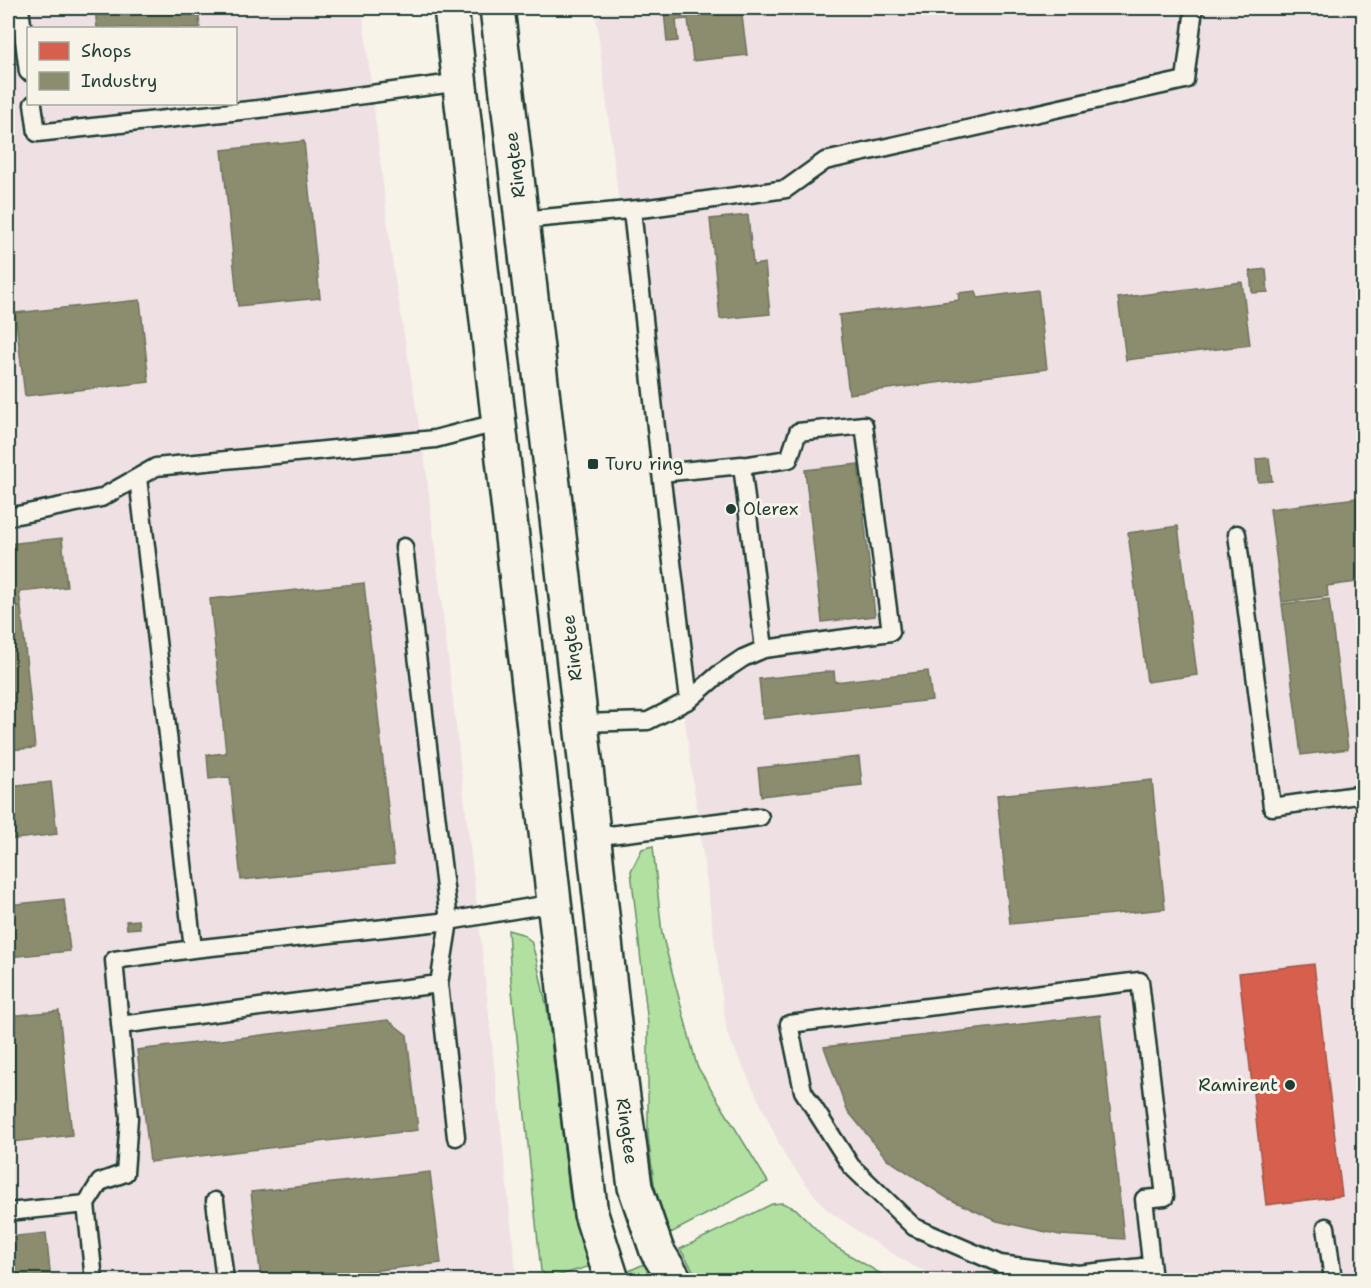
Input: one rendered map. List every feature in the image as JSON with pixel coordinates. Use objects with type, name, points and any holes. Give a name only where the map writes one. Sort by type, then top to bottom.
[{"type":"main road","points":[[452,8],[591,1214],[612,1281]]},
{"type":"main road","name":"Ringtee","points":[[497,8],[581,723],[592,837],[635,1186],[657,1251],[675,1281]]},
{"type":"lane","points":[[20,8],[27,64]]},
{"type":"lane","points":[[522,220],[632,210],[786,189],[825,161],[1185,80],[1194,8]]},
{"type":"lane","points":[[33,105],[37,133],[259,109],[461,82]]},
{"type":"lane","points":[[632,210],[689,700]]},
{"type":"lane","points":[[8,517],[101,498],[156,467],[435,439],[500,422]]},
{"type":"lane","points":[[581,723],[648,721],[689,700],[719,674],[743,658],[764,649],[891,632],[864,425],[798,432],[789,459],[742,466],[661,473]]},
{"type":"lane","points":[[742,466],[764,649]]},
{"type":"lane","points":[[138,478],[193,948]]},
{"type":"lane","points":[[1237,534],[1272,807],[1364,794]]},
{"type":"lane","points":[[404,546],[449,921],[439,984],[456,1137]]},
{"type":"lane","points":[[592,837],[760,817]]},
{"type":"lane","points":[[94,1281],[86,1204],[100,1182],[125,1173],[129,1118],[114,960],[193,948],[449,921],[555,903]]},
{"type":"lane","points":[[1140,981],[1165,1197],[1144,1199],[1152,1273],[1078,1274],[1000,1264],[914,1227],[850,1166],[803,1091],[789,1024],[1140,981]]},
{"type":"lane","points":[[120,1025],[439,984]]},
{"type":"lane","points":[[215,1201],[225,1281]]},
{"type":"lane","points":[[8,1212],[86,1204]]},
{"type":"lane","points":[[1326,1227],[1333,1281]]},
{"type":"shaded area","points":[[8,8],[362,8],[393,267],[425,461],[482,950],[517,1280],[8,1280]]},
{"type":"shaded area","points":[[595,8],[1363,8],[1363,1275],[1317,1280],[946,1280],[915,1267],[825,1208],[786,1158],[727,1033],[660,536]]},
{"type":"green space","points":[[653,846],[662,934],[697,1066],[768,1182],[669,1234],[654,1184],[648,1136],[648,1024],[631,871],[642,849]]},
{"type":"green space","points":[[508,930],[522,934],[531,941],[536,958],[547,1008],[570,1198],[591,1266],[550,1278],[541,1271],[511,980]]},
{"type":"green space","points":[[782,1203],[796,1209],[831,1244],[891,1280],[699,1280],[680,1249],[772,1204]]},
{"type":"green space","points":[[648,1262],[659,1280],[630,1280],[627,1272]]},
{"type":"building: Shops","name":"Ramirent","points":[[1314,964],[1342,1196],[1266,1205],[1239,973]]},
{"type":"building: Industry","points":[[95,8],[198,8],[200,27],[97,27]]},
{"type":"building: Industry","points":[[687,8],[741,8],[747,55],[693,61],[688,19],[676,20],[678,41],[667,42],[664,11]]},
{"type":"building: Industry","points":[[807,8],[863,8],[808,14]]},
{"type":"building: Industry","points":[[304,141],[320,298],[238,306],[222,150]]},
{"type":"building: Industry","points":[[8,194],[10,194],[13,225],[8,226]]},
{"type":"building: Industry","points":[[748,215],[753,265],[765,263],[770,314],[720,319],[710,219]]},
{"type":"building: Industry","points":[[1266,269],[1268,292],[1252,293],[1250,271]]},
{"type":"building: Industry","points":[[1242,282],[1250,345],[1126,360],[1118,298]]},
{"type":"building: Industry","points":[[1038,290],[1047,369],[849,394],[839,315],[959,300],[958,293],[976,291],[978,298]]},
{"type":"building: Industry","points":[[140,300],[149,382],[25,396],[15,313]]},
{"type":"building: Industry","points":[[1269,458],[1272,481],[1258,482],[1256,459]]},
{"type":"building: Industry","points":[[858,464],[875,616],[822,622],[805,470]]},
{"type":"building: Industry","points":[[1364,497],[1364,581],[1327,586],[1328,596],[1282,602],[1270,509]]},
{"type":"building: Industry","points":[[1178,526],[1197,675],[1147,682],[1128,533]]},
{"type":"building: Industry","points":[[62,538],[67,587],[19,592],[21,606],[8,607],[8,544]]},
{"type":"building: Industry","points":[[364,583],[394,864],[241,880],[230,777],[209,779],[207,755],[226,753],[210,599]]},
{"type":"building: Industry","points":[[1329,599],[1348,749],[1301,755],[1282,604]]},
{"type":"building: Industry","points":[[21,607],[35,748],[8,750],[8,609]]},
{"type":"building: Industry","points":[[834,671],[835,682],[928,671],[932,700],[763,719],[759,679]]},
{"type":"building: Industry","points":[[859,757],[862,785],[761,796],[758,768]]},
{"type":"building: Industry","points":[[1152,780],[1165,909],[1010,924],[997,795]]},
{"type":"building: Industry","points":[[51,782],[57,834],[8,840],[8,787]]},
{"type":"building: Industry","points":[[64,899],[70,951],[8,957],[8,905]]},
{"type":"building: Industry","points":[[139,920],[140,928],[127,929],[126,921]]},
{"type":"building: Industry","points":[[59,1011],[72,1135],[12,1142],[8,1102],[8,1016]]},
{"type":"building: Industry","points":[[1100,1015],[1124,1239],[1060,1235],[997,1221],[947,1198],[887,1159],[847,1110],[824,1047]]},
{"type":"building: Industry","points":[[388,1020],[407,1035],[418,1130],[150,1162],[137,1050]]},
{"type":"building: Industry","points":[[430,1172],[441,1263],[290,1280],[261,1280],[251,1192]]},
{"type":"building: Industry","points":[[46,1233],[51,1280],[8,1280],[8,1237]]},
{"type":"place","name":"Turu ring","points":[[593,464]]},
{"type":"place","name":"Olerex","points":[[731,509]]},
{"type":"place","name":"Ramirent","points":[[1290,1085]]}]
